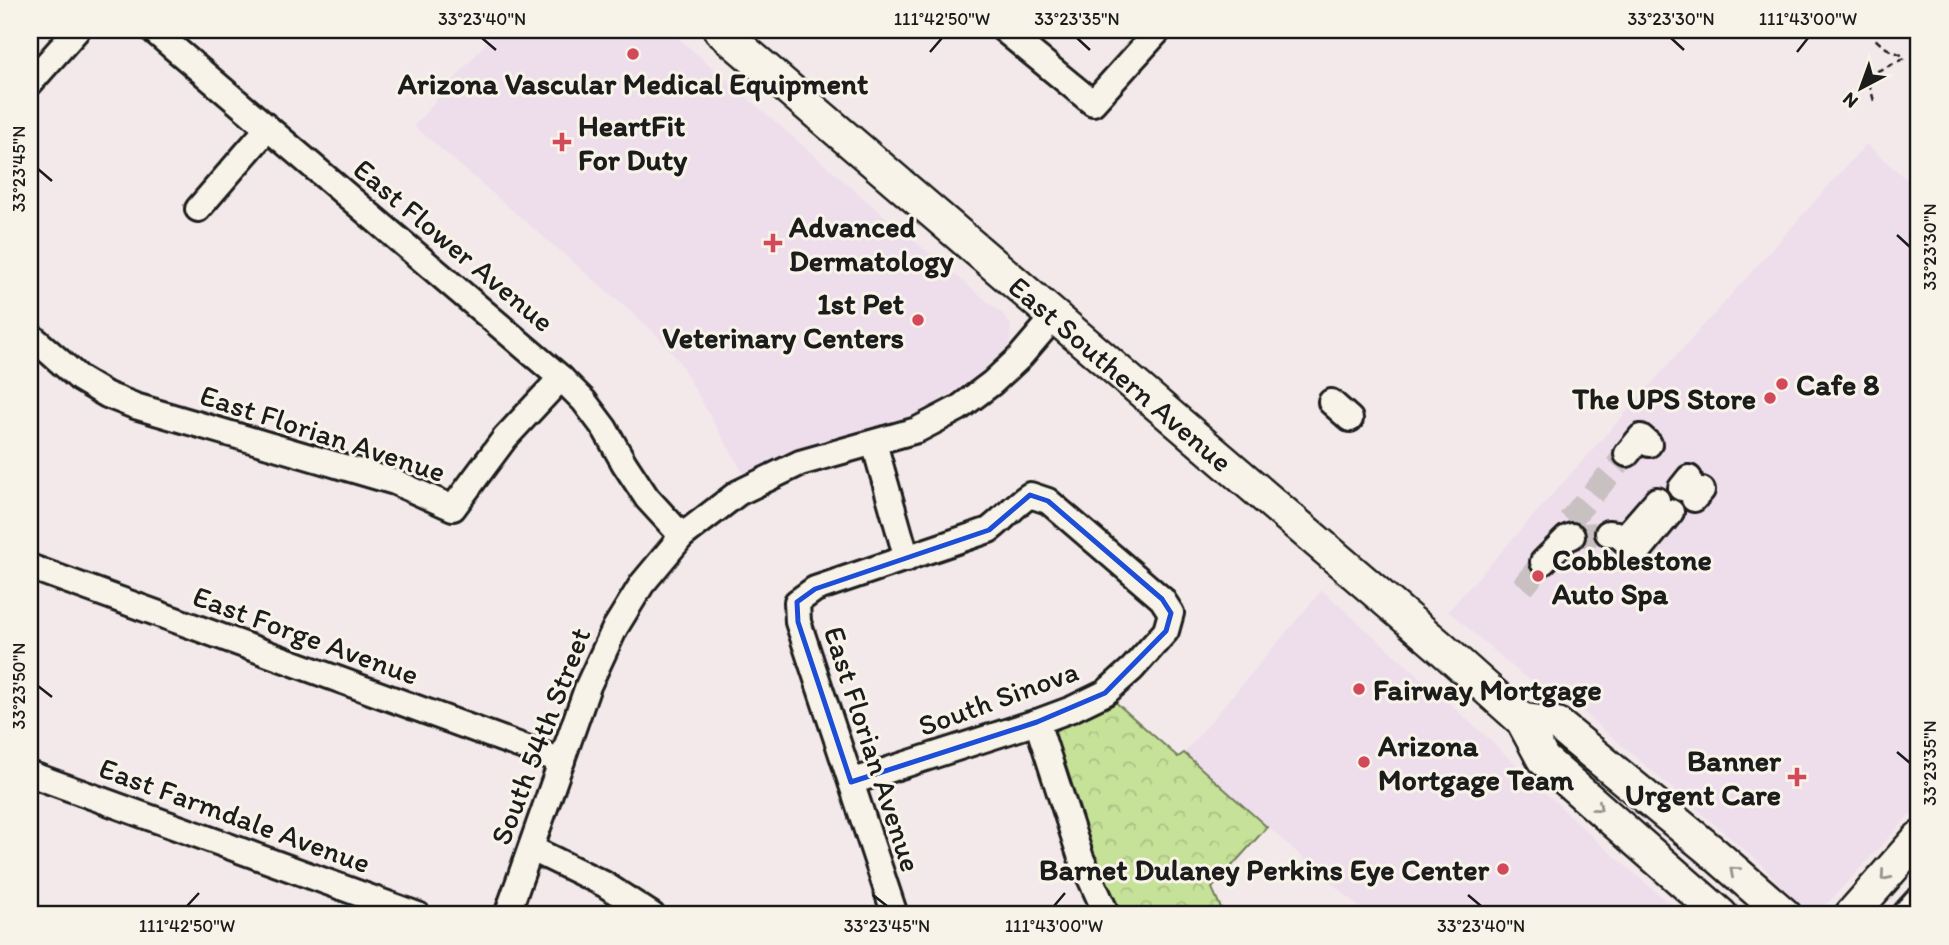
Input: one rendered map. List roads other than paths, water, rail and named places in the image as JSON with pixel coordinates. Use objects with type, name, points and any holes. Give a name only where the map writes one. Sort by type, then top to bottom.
[{"type":"main road","name":"East Southern Avenue","points":[[720,30],[1438,645],[1522,720],[1543,759],[1721,915]]},
{"type":"main road","points":[[1522,720],[1557,724],[1785,915]]},
{"type":"main road","points":[[1851,915],[1919,838]]},
{"type":"main road","points":[[1909,915],[1919,904]]},
{"type":"street","points":[[30,83],[77,30]]},
{"type":"street","name":"East Flower Avenue","points":[[153,30],[561,379],[584,401],[605,429],[647,498],[682,536]]},
{"type":"street","points":[[1004,30],[1093,103],[1159,30]]},
{"type":"street","points":[[198,209],[268,128]]},
{"type":"street","name":"South 54th Street","points":[[507,915],[588,686],[615,628],[642,584],[682,536],[738,493],[800,463],[917,430],[959,408],[1019,358],[1055,316]]},
{"type":"street","name":"East Florian Avenue","points":[[30,335],[80,379],[107,396],[395,482],[453,508],[505,438],[561,379]]},
{"type":"street","points":[[1331,402],[1350,419]]},
{"type":"street","points":[[874,443],[907,559]]},
{"type":"street","points":[[1627,544],[1681,493]]},
{"type":"street","name":"South Sinova","points":[[851,782],[1037,722],[1105,693],[1132,669],[1166,631],[1171,613],[1162,599],[1048,502],[1030,495],[1013,506],[989,530],[907,559]]},
{"type":"street","points":[[1543,562],[1569,532]]},
{"type":"street","name":"East Florian Avenue","points":[[895,915],[798,622],[797,602],[816,589],[907,559]]},
{"type":"street","name":"East Forge Avenue","points":[[30,567],[562,761]]},
{"type":"street","points":[[1037,722],[1081,858],[1107,915]]},
{"type":"street","name":"East Farmdale Avenue","points":[[30,775],[418,915]]},
{"type":"street","points":[[532,849],[604,884],[652,915]]},
{"type":"tunnel","points":[[1569,521],[1627,454]]},
{"type":"tunnel","points":[[1572,536],[1608,533]]},
{"type":"tunnel","points":[[1523,587],[1543,562]]},
{"type":"place","name":"Arizona Vascular Medical Equipment","points":[[633,54]]},
{"type":"place","name":"HeartFit For Duty","points":[[562,142]]},
{"type":"place","name":"Advanced Dermatology","points":[[773,243]]},
{"type":"place","name":"1st Pet Veterinary Centers","points":[[918,320]]},
{"type":"place","name":"Cafe 8","points":[[1782,384]]},
{"type":"place","name":"The UPS Store","points":[[1770,398]]},
{"type":"place","name":"Cobblestone Auto Spa","points":[[1538,576]]},
{"type":"place","name":"Fairway Mortgage","points":[[1359,689]]},
{"type":"place","name":"Arizona Mortgage Team","points":[[1364,762]]},
{"type":"place","name":"Banner Urgent Care","points":[[1797,777]]},
{"type":"place","name":"Barnet Dulaney Perkins Eye Center","points":[[1503,869]]}]
